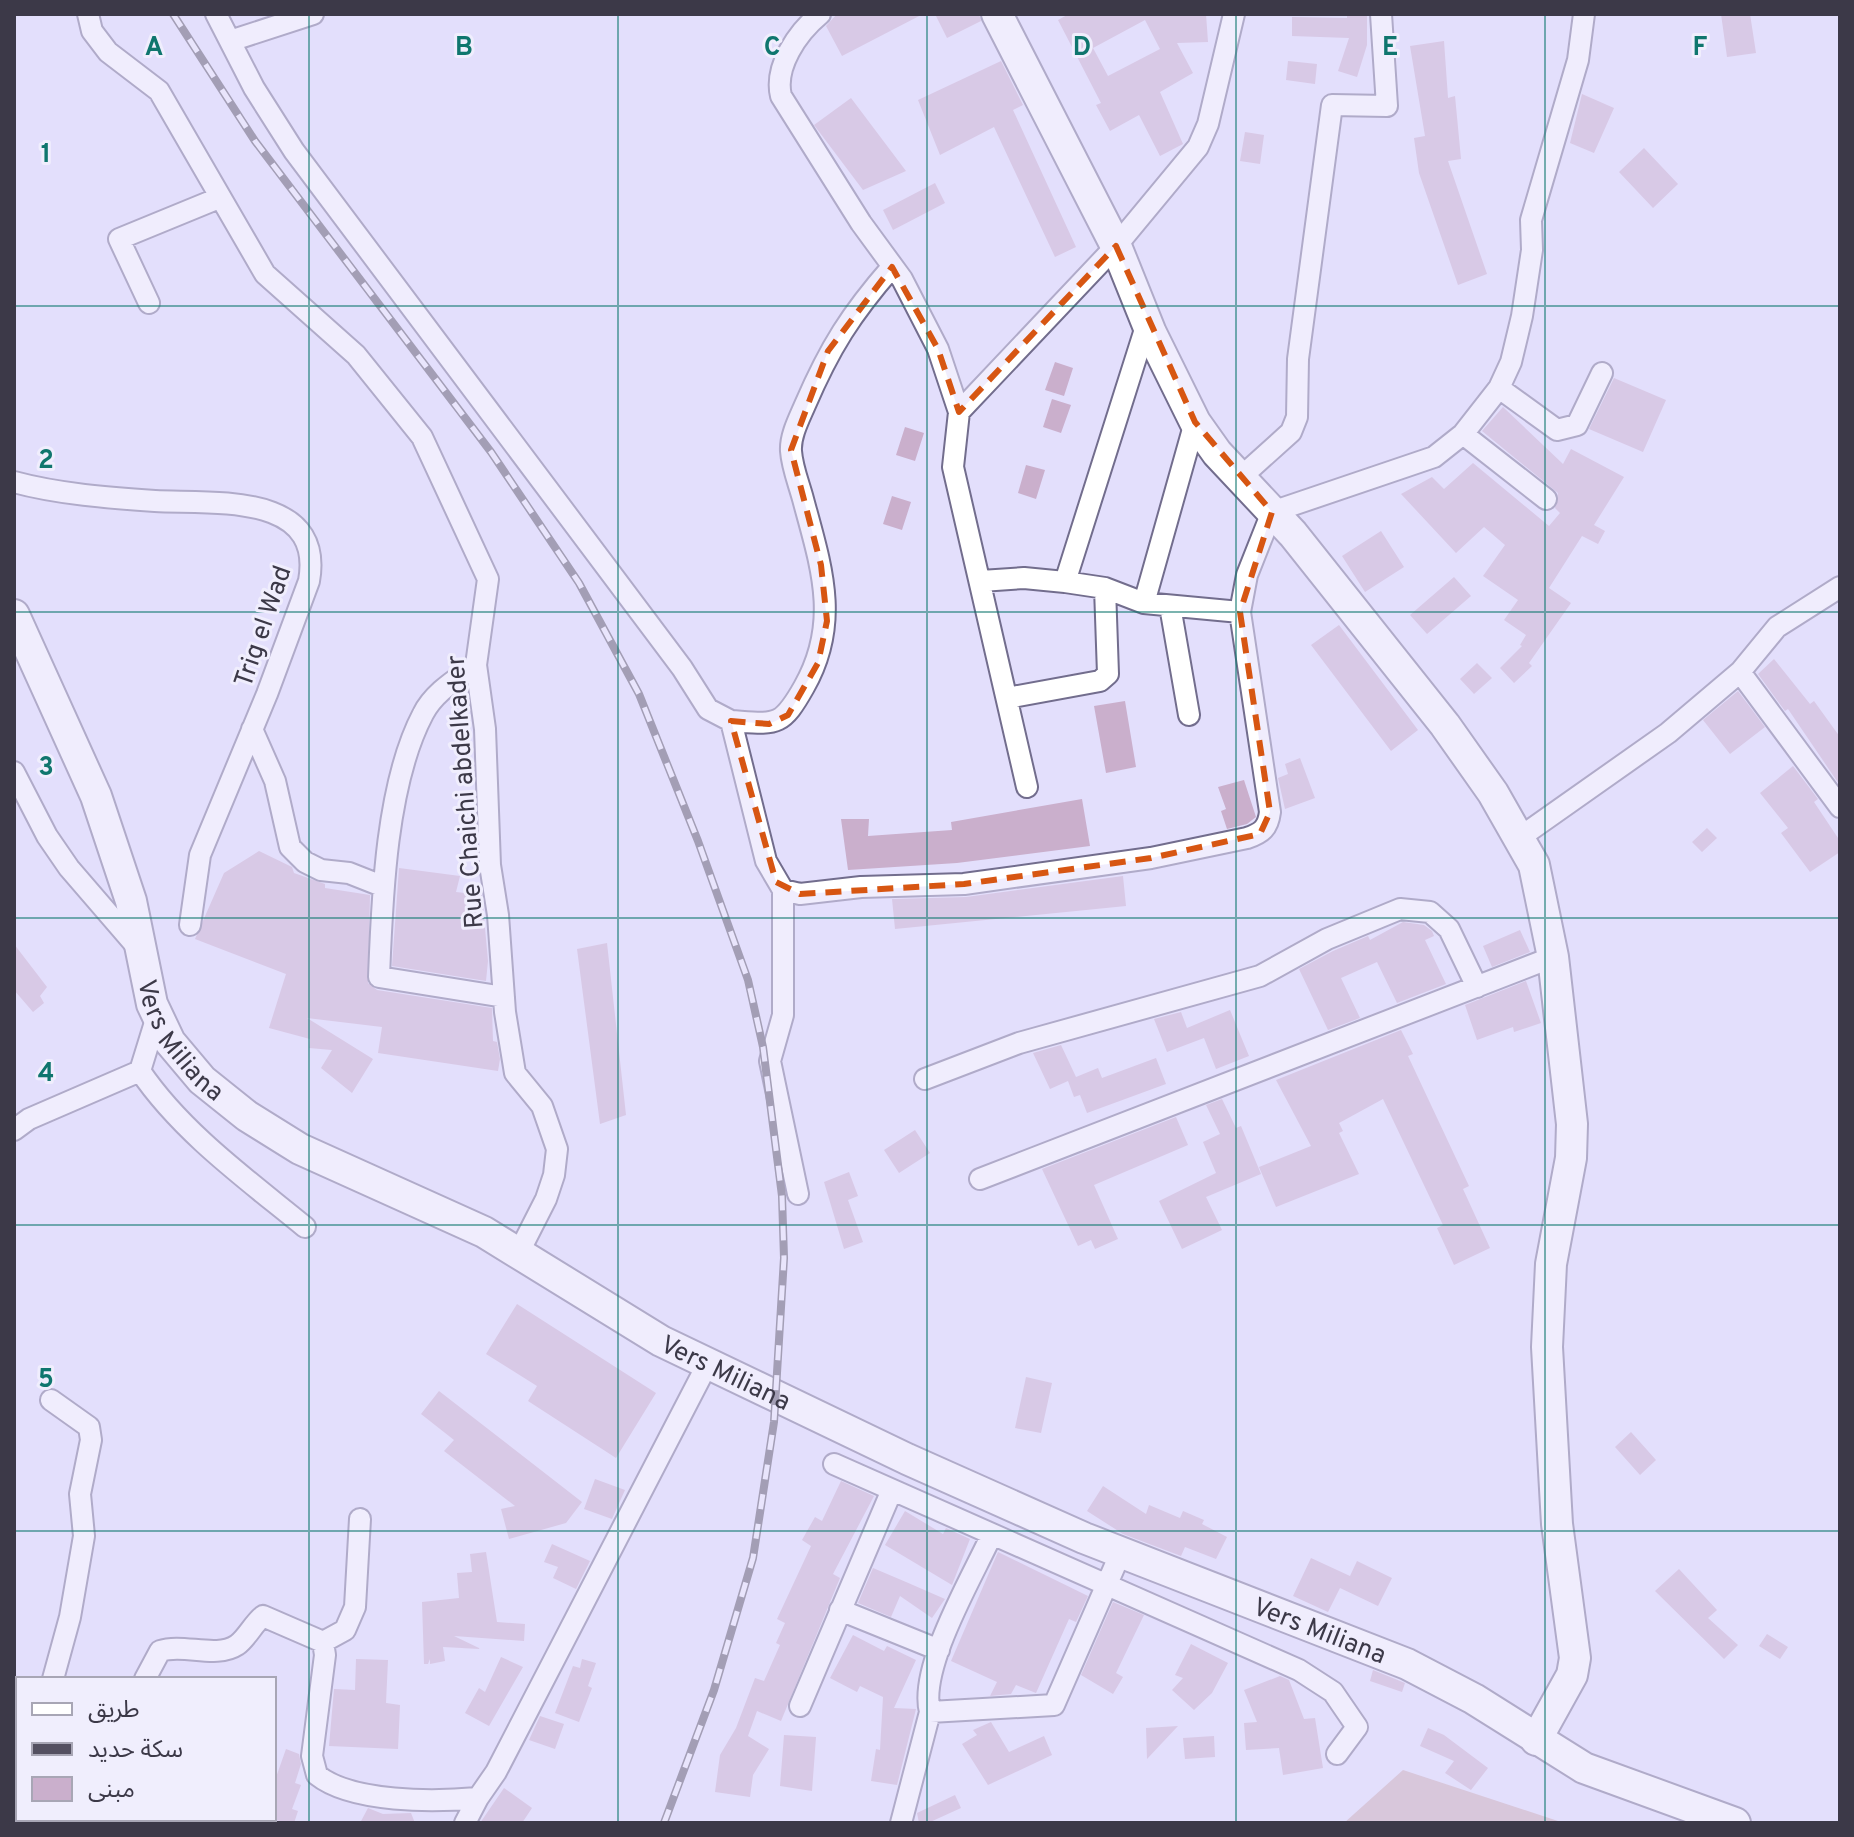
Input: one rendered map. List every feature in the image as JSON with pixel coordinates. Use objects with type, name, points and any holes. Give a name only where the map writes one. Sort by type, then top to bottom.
[{"type":"main road","points":[[997,14],[1116,246],[1147,323],[1195,422],[1445,725],[1493,793],[1534,865],[1553,957],[1572,1124],[1571,1158],[1551,1264],[1547,1347],[1557,1524],[1575,1658],[1572,1675],[1536,1740]]},
{"type":"main road","name":"Vers Miliana","points":[[14,615],[96,796],[131,901],[157,1016],[170,1042],[202,1080],[247,1116],[300,1149],[484,1232],[661,1341],[907,1459],[1121,1552],[1407,1664],[1474,1699],[1584,1768],[1735,1823]]},
{"type":"street","name":"Rue Chaichi abdelkader","points":[[88,14],[92,31],[108,52],[159,91],[265,274],[356,355],[422,437],[488,579],[476,665],[485,729],[490,865],[504,997],[515,1073],[542,1106],[557,1149],[546,1199],[519,1252]]},
{"type":"street","points":[[216,14],[254,88],[294,151],[682,668],[708,709],[731,721],[769,724],[788,715],[818,663],[827,621],[821,565],[791,450],[796,427],[828,351],[853,312],[892,267]]},
{"type":"street","points":[[230,41],[313,14]]},
{"type":"street","points":[[820,14],[787,56],[777,80],[781,96],[892,267],[938,349],[959,412],[953,467],[1027,787]]},
{"type":"street","points":[[959,412],[1116,246],[1198,147],[1208,124],[1234,14]]},
{"type":"street","points":[[1240,478],[1291,432],[1297,417],[1298,359],[1332,105],[1387,106],[1381,14]]},
{"type":"street","points":[[783,890],[800,894],[861,887],[964,884],[1151,858],[1260,834],[1269,825],[1270,812],[1240,612],[1247,575],[1272,512],[1434,457],[1463,434],[1499,388],[1511,362],[1522,316],[1532,250],[1531,220],[1578,60],[1584,14]]},
{"type":"street","points":[[149,303],[119,239],[219,198]]},
{"type":"street","points":[[1065,582],[1147,323]]},
{"type":"street","points":[[1499,388],[1557,430],[1570,429],[1577,425],[1602,373]]},
{"type":"street","points":[[1144,603],[1195,422]]},
{"type":"street","points":[[1463,434],[1546,499]]},
{"type":"street","name":"Trig el Wad","points":[[14,482],[153,501],[241,503],[268,509],[293,526],[306,544],[312,565],[309,581],[200,855],[190,925]]},
{"type":"street","points":[[981,581],[1024,578],[1065,582],[1105,588],[1144,603],[1240,612]]},
{"type":"street","points":[[1519,838],[1668,733],[1740,672],[1777,627],[1840,587]]},
{"type":"street","points":[[1007,698],[1100,681],[1108,674],[1105,588]]},
{"type":"street","points":[[1170,606],[1189,715]]},
{"type":"street","points":[[476,665],[436,695],[422,714],[402,776],[382,886],[379,977],[504,997]]},
{"type":"street","points":[[1740,672],[1840,807]]},
{"type":"street","points":[[731,721],[766,861],[783,890],[783,1015],[770,1061],[798,1194]]},
{"type":"street","points":[[252,729],[275,781],[290,847],[305,862],[321,870],[349,873],[382,886]]},
{"type":"street","points":[[14,772],[47,836],[69,868],[141,951]]},
{"type":"street","points":[[925,1079],[1019,1043],[1260,976],[1327,939],[1400,909],[1430,912],[1449,929],[1477,987]]},
{"type":"street","points":[[980,1179],[1553,957]]},
{"type":"street","points":[[14,1130],[29,1119],[140,1071],[157,1016]]},
{"type":"street","points":[[140,1071],[151,1088],[225,1161],[305,1227]]},
{"type":"street","points":[[465,1823],[478,1798],[492,1781],[708,1363]]},
{"type":"street","points":[[51,1400],[89,1427],[91,1440],[80,1494],[84,1536],[70,1617],[54,1677]]},
{"type":"street","points":[[834,1464],[1299,1670],[1333,1692],[1357,1727],[1337,1754]]},
{"type":"street","points":[[800,1706],[892,1490]]},
{"type":"street","points":[[323,1642],[345,1630],[355,1607],[360,1519]]},
{"type":"street","points":[[901,1823],[930,1712],[926,1698],[939,1650],[992,1534]]},
{"type":"street","points":[[930,1712],[1054,1705],[1121,1552]]},
{"type":"street","points":[[840,1610],[939,1650]]},
{"type":"street","points":[[146,1677],[160,1651],[170,1648],[222,1650],[237,1645],[263,1616],[323,1642]]},
{"type":"street","points":[[323,1642],[325,1655],[312,1756],[317,1775],[347,1793],[456,1800],[478,1798]]},
{"type":"highlighted area","points":[[1116,246],[1195,422],[1272,512],[1240,612],[1270,812],[1260,834],[1151,858],[964,884],[800,894],[776,882],[731,721],[769,724],[788,715],[818,663],[827,621],[821,565],[791,450],[828,351],[892,267],[938,349],[959,412]]},
{"type":"shaded area","points":[[1403,1770],[1564,1823],[1344,1823]]},
{"type":"building","points":[[837,14],[923,14],[842,56],[826,26]]},
{"type":"building","points":[[935,14],[979,14],[981,21],[947,38]]},
{"type":"building","points":[[1069,14],[1206,14],[1208,42],[1177,43],[1193,73],[1160,92],[1183,144],[1160,156],[1139,115],[1110,131],[1096,105],[1101,103],[1058,20]],"holes":[[[1145,20],[1160,49],[1108,76],[1093,48]]]},
{"type":"building","points":[[1347,14],[1367,14],[1367,45],[1357,77],[1338,71],[1349,38],[1292,36],[1292,17],[1347,18]]},
{"type":"building","points":[[1721,14],[1750,14],[1756,53],[1727,57]]},
{"type":"building","points":[[1444,41],[1448,98],[1455,96],[1461,159],[1448,161],[1487,274],[1458,285],[1419,173],[1414,138],[1425,136],[1410,46]]},
{"type":"building","points":[[1001,61],[1023,105],[1013,110],[1076,247],[1055,257],[994,127],[940,155],[918,100]]},
{"type":"building","points":[[1288,61],[1317,64],[1315,84],[1286,80]]},
{"type":"building","points":[[1582,94],[1614,108],[1594,153],[1570,143]]},
{"type":"building","points":[[851,98],[906,171],[863,190],[814,125]]},
{"type":"building","points":[[1245,132],[1264,135],[1260,164],[1240,161]]},
{"type":"building","points":[[1644,148],[1678,184],[1653,208],[1619,172]]},
{"type":"building","points":[[935,183],[945,203],[893,230],[883,210]]},
{"type":"building","points":[[1055,362],[1073,368],[1064,396],[1045,390]]},
{"type":"building","points":[[1614,378],[1666,400],[1643,452],[1589,429]]},
{"type":"building","points":[[1052,399],[1071,405],[1061,433],[1043,427]]},
{"type":"building","points":[[1503,407],[1563,464],[1571,449],[1624,477],[1594,525],[1605,531],[1598,544],[1582,536],[1549,588],[1571,603],[1529,663],[1532,666],[1514,683],[1500,668],[1522,646],[1526,635],[1504,620],[1518,600],[1483,576],[1505,545],[1484,527],[1456,553],[1401,494],[1432,477],[1444,489],[1473,463],[1549,526],[1560,513],[1555,508],[1558,493],[1482,431]]},
{"type":"building","points":[[905,427],[924,433],[915,461],[896,455]]},
{"type":"building","points":[[1026,465],[1045,470],[1036,499],[1018,493]]},
{"type":"building","points":[[892,496],[911,502],[902,530],[883,524]]},
{"type":"building","points":[[1381,531],[1404,567],[1365,592],[1342,556]]},
{"type":"building","points":[[1454,577],[1471,596],[1427,634],[1410,615]]},
{"type":"building","points":[[1339,625],[1418,730],[1391,751],[1311,645]]},
{"type":"building","points":[[1774,659],[1810,704],[1814,701],[1840,737],[1839,784],[1788,709],[1785,711],[1758,674]]},
{"type":"building","points":[[1477,663],[1492,678],[1474,694],[1460,679]]},
{"type":"building","points":[[1738,691],[1765,727],[1730,754],[1703,720]]},
{"type":"building","points":[[1125,701],[1136,767],[1106,773],[1094,706]]},
{"type":"building","points":[[1300,758],[1315,798],[1285,809],[1278,778],[1288,774],[1285,764]]},
{"type":"building","points":[[1793,766],[1818,799],[1814,802],[1840,841],[1840,852],[1810,872],[1781,833],[1788,828],[1760,793]]},
{"type":"building","points":[[1244,780],[1256,817],[1247,824],[1227,829],[1221,811],[1226,809],[1218,787]]},
{"type":"building","points":[[1082,799],[1090,846],[957,863],[848,870],[841,819],[869,819],[868,836],[952,830],[951,822]]},
{"type":"building","points":[[1707,828],[1717,838],[1702,852],[1692,842]]},
{"type":"building","points":[[259,851],[292,867],[294,873],[325,884],[325,888],[370,895],[368,983],[377,990],[492,1008],[493,1041],[497,1042],[500,1059],[498,1071],[378,1053],[382,1027],[307,1018],[373,1059],[352,1093],[321,1068],[332,1050],[309,1048],[310,1039],[269,1028],[286,974],[195,939],[224,873]]},
{"type":"building","points":[[399,868],[460,876],[456,892],[482,895],[488,961],[486,981],[392,966]]},
{"type":"building","points":[[1123,876],[1126,906],[895,929],[892,899],[966,897]]},
{"type":"building","points":[[1403,922],[1424,925],[1432,931],[1434,936],[1425,940],[1446,984],[1397,1003],[1377,962],[1341,978],[1360,1018],[1328,1030],[1299,969],[1368,936],[1370,940]]},
{"type":"building","points":[[1520,930],[1530,952],[1492,967],[1483,946]]},
{"type":"building","points":[[607,943],[626,1115],[600,1124],[577,949]]},
{"type":"building","points":[[14,944],[47,987],[40,996],[44,1003],[33,1012],[14,990]]},
{"type":"building","points":[[1526,981],[1541,1023],[1514,1032],[1513,1027],[1477,1040],[1465,1005]]},
{"type":"building","points":[[1230,1010],[1249,1056],[1216,1069],[1204,1038],[1167,1052],[1154,1019],[1181,1012],[1187,1028]]},
{"type":"building","points":[[1401,1030],[1413,1054],[1408,1056],[1469,1186],[1463,1189],[1490,1248],[1454,1265],[1437,1228],[1443,1225],[1383,1099],[1339,1123],[1343,1131],[1339,1133],[1359,1174],[1276,1207],[1259,1167],[1311,1146],[1276,1080]]},
{"type":"building","points":[[1061,1045],[1076,1077],[1098,1068],[1102,1078],[1156,1058],[1166,1084],[1087,1113],[1080,1095],[1074,1097],[1068,1081],[1050,1089],[1033,1053]]},
{"type":"building","points":[[1222,1099],[1236,1128],[1241,1126],[1261,1174],[1206,1197],[1222,1230],[1182,1249],[1159,1201],[1216,1173],[1203,1142],[1220,1134],[1206,1105]]},
{"type":"building","points":[[1176,1117],[1188,1145],[1094,1185],[1118,1239],[1095,1249],[1091,1240],[1078,1246],[1042,1169]]},
{"type":"building","points":[[915,1130],[930,1153],[899,1173],[884,1150]]},
{"type":"building","points":[[849,1172],[858,1196],[848,1200],[863,1242],[844,1249],[824,1182]]},
{"type":"building","points":[[517,1304],[656,1393],[616,1458],[528,1401],[537,1386],[486,1354]]},
{"type":"building","points":[[1026,1377],[1052,1383],[1041,1433],[1015,1428]]},
{"type":"building","points":[[439,1391],[582,1502],[566,1523],[509,1539],[501,1509],[515,1506],[444,1451],[454,1440],[421,1414]]},
{"type":"building","points":[[1631,1432],[1656,1460],[1640,1475],[1615,1447]]},
{"type":"building","points":[[595,1479],[625,1490],[612,1519],[584,1509]]},
{"type":"building","points":[[841,1481],[874,1496],[833,1574],[840,1578],[781,1721],[757,1711],[748,1736],[769,1749],[753,1775],[750,1797],[715,1792],[720,1755],[736,1728],[755,1678],[764,1681],[780,1645],[776,1643],[785,1623],[777,1619],[811,1546],[802,1540],[815,1517],[822,1521]]},
{"type":"building","points":[[1103,1486],[1146,1514],[1149,1505],[1180,1518],[1183,1511],[1204,1520],[1202,1524],[1227,1537],[1216,1559],[1185,1547],[1181,1556],[1123,1534],[1087,1511]]},
{"type":"building","points":[[905,1511],[943,1534],[946,1528],[970,1539],[952,1585],[885,1545]]},
{"type":"building","points":[[552,1544],[590,1561],[576,1589],[553,1578],[558,1567],[544,1562]]},
{"type":"building","points":[[486,1552],[497,1622],[525,1624],[524,1641],[454,1636],[481,1649],[443,1647],[445,1661],[430,1664],[430,1659],[428,1664],[424,1664],[422,1602],[459,1598],[457,1573],[472,1572],[470,1554]]},
{"type":"building","points":[[998,1552],[1088,1596],[1076,1622],[1069,1619],[1036,1693],[1016,1685],[1011,1694],[990,1696],[997,1682],[951,1661]]},
{"type":"building","points":[[1311,1558],[1350,1576],[1357,1561],[1392,1578],[1378,1606],[1340,1588],[1328,1612],[1293,1596]]},
{"type":"building","points":[[873,1568],[945,1599],[932,1618],[900,1596],[891,1617],[858,1603]]},
{"type":"building","points":[[1679,1569],[1717,1610],[1708,1618],[1738,1645],[1724,1659],[1655,1591]]},
{"type":"building","points":[[1113,1602],[1144,1615],[1116,1673],[1123,1677],[1113,1694],[1081,1675]]},
{"type":"building","points":[[1767,1634],[1788,1647],[1780,1659],[1759,1646]]},
{"type":"building","points":[[853,1635],[884,1651],[887,1646],[916,1660],[894,1708],[916,1709],[897,1785],[871,1781],[876,1749],[880,1750],[883,1697],[860,1686],[857,1692],[830,1678]]},
{"type":"building","points":[[1191,1644],[1228,1663],[1212,1693],[1194,1710],[1172,1690],[1183,1678],[1175,1675]]},
{"type":"building","points":[[501,1657],[523,1667],[489,1726],[465,1713],[479,1688],[485,1692]]},
{"type":"building","points":[[356,1659],[388,1660],[386,1703],[400,1705],[398,1749],[329,1746],[334,1689],[355,1690]]},
{"type":"building","points":[[582,1659],[596,1663],[588,1686],[592,1688],[579,1722],[555,1713],[573,1666],[580,1668]]},
{"type":"building","points":[[1373,1670],[1405,1683],[1402,1692],[1370,1681]]},
{"type":"building","points":[[1280,1676],[1289,1680],[1304,1719],[1315,1718],[1323,1768],[1283,1775],[1279,1748],[1246,1750],[1244,1723],[1257,1722],[1244,1690]]},
{"type":"building","points":[[540,1716],[564,1724],[555,1749],[529,1740]]},
{"type":"building","points":[[991,1722],[1009,1752],[1044,1736],[1052,1755],[988,1785],[962,1744],[977,1735],[973,1730]]},
{"type":"building","points":[[1178,1726],[1147,1759],[1146,1728]]},
{"type":"building","points":[[1428,1728],[1444,1735],[1488,1768],[1471,1790],[1445,1773],[1454,1761],[1420,1746]]},
{"type":"building","points":[[784,1735],[816,1737],[812,1791],[780,1786]]},
{"type":"building","points":[[1214,1736],[1215,1757],[1185,1759],[1183,1738]]},
{"type":"building","points":[[286,1749],[299,1754],[301,1764],[295,1783],[301,1785],[292,1809],[298,1811],[294,1823],[276,1820],[276,1777]]},
{"type":"building","points":[[504,1788],[532,1808],[522,1823],[480,1823]]},
{"type":"building","points":[[955,1795],[961,1808],[928,1823],[919,1823],[917,1813]]},
{"type":"building","points":[[368,1808],[383,1814],[411,1813],[415,1823],[360,1823]]},
{"type":"railway","points":[[173,14],[255,141],[491,452],[579,583],[639,694],[698,841],[748,980],[763,1047],[782,1196],[784,1258],[774,1422],[753,1558],[714,1690],[664,1823]]}]
